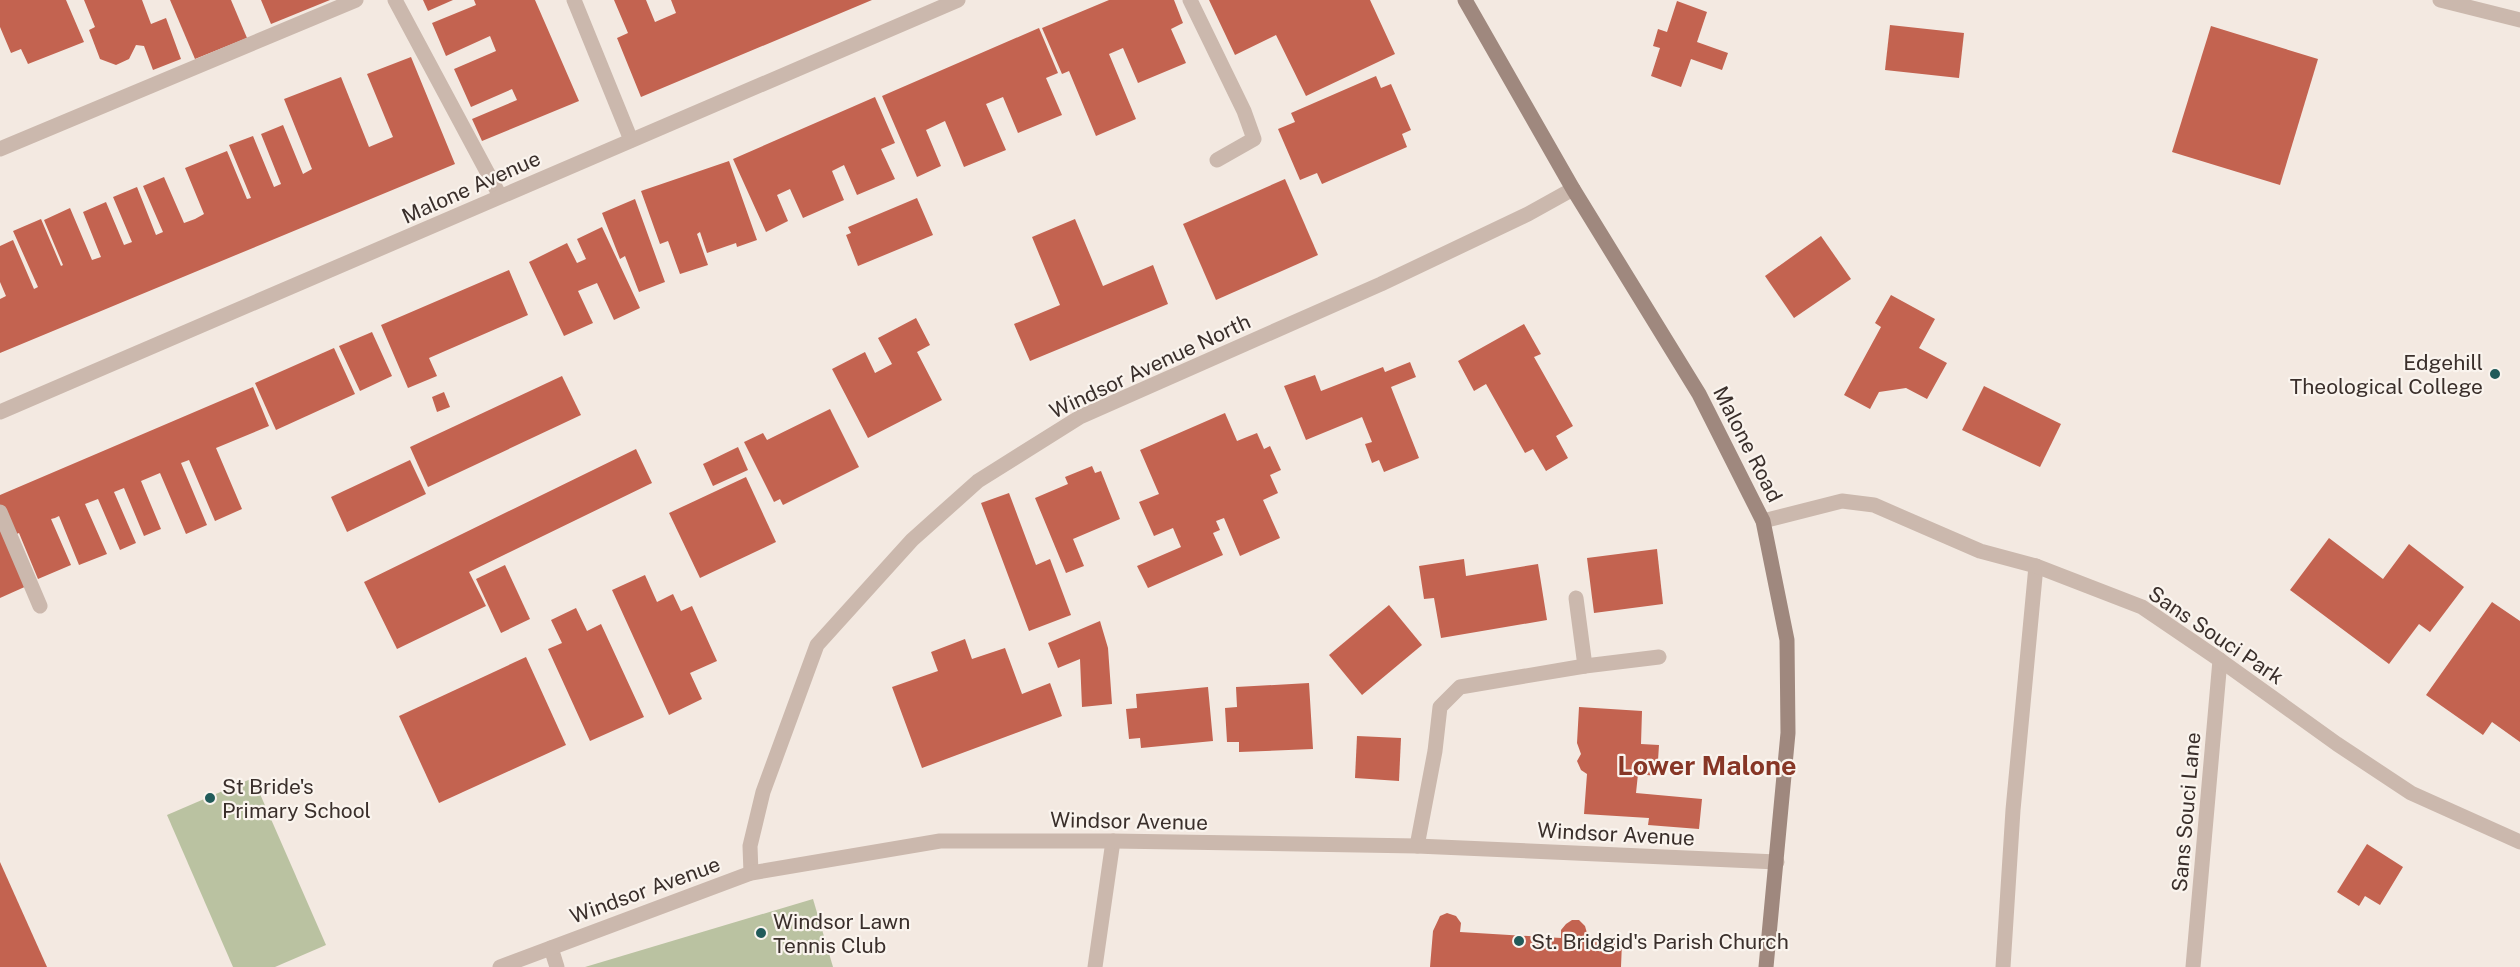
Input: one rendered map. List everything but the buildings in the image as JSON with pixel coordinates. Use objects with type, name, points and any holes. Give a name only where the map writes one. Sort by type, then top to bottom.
[{"type":"main road","name":"Malone Road","points":[[1465,0],[1573,189],[1699,394],[1763,520],[1787,640],[1788,733],[1766,967]]},
{"type":"street","points":[[0,149],[356,0]]},
{"type":"street","points":[[395,0],[500,196]]},
{"type":"street","points":[[574,0],[631,140]]},
{"type":"street","name":"Malone Avenue","points":[[0,412],[958,0]]},
{"type":"street","points":[[1190,0],[1244,111],[1254,139],[1217,160]]},
{"type":"street","points":[[2440,0],[2520,20]]},
{"type":"street","name":"Windsor Avenue North","points":[[751,873],[750,846],[763,792],[817,645],[912,540],[978,481],[1080,417],[1381,284],[1528,214],[1573,189]]},
{"type":"street","name":"Sans Souci Park","points":[[1763,520],[1842,501],[1874,505],[1980,551],[2036,566],[2142,607],[2411,793],[2520,842]]},
{"type":"street","points":[[0,512],[40,606]]},
{"type":"street","points":[[2003,967],[2013,810],[2036,566]]},
{"type":"street","points":[[1576,598],[1585,666]]},
{"type":"street","points":[[1417,846],[1435,751],[1440,707],[1460,687],[1585,666],[1659,657]]},
{"type":"street","name":"Sans Souci Lane","points":[[2193,967],[2220,660]]},
{"type":"street","points":[[1095,967],[1113,841]]},
{"type":"street","name":"Windsor Avenue","points":[[500,967],[751,873],[940,842],[1113,841],[1417,846],[1777,862]]},
{"type":"street","points":[[551,948],[557,967]]},
{"type":"green space","points":[[253,778],[326,945],[275,967],[233,967],[167,815]]},
{"type":"green space","name":"Windsor Lawn Tennis Club","points":[[813,899],[833,967],[585,967]]},
{"type":"place","name":"Edgehill Theological College","points":[[2495,374]]},
{"type":"place","name":"St Bride's Primary School","points":[[210,798]]},
{"type":"place","name":"Windsor Lawn Tennis Club","points":[[761,933]]},
{"type":"place","name":"St. Bridgid's Parish Church","points":[[1519,941]]},
{"type":"district","name":"Lower Malone","points":[[1707,765]]}]
